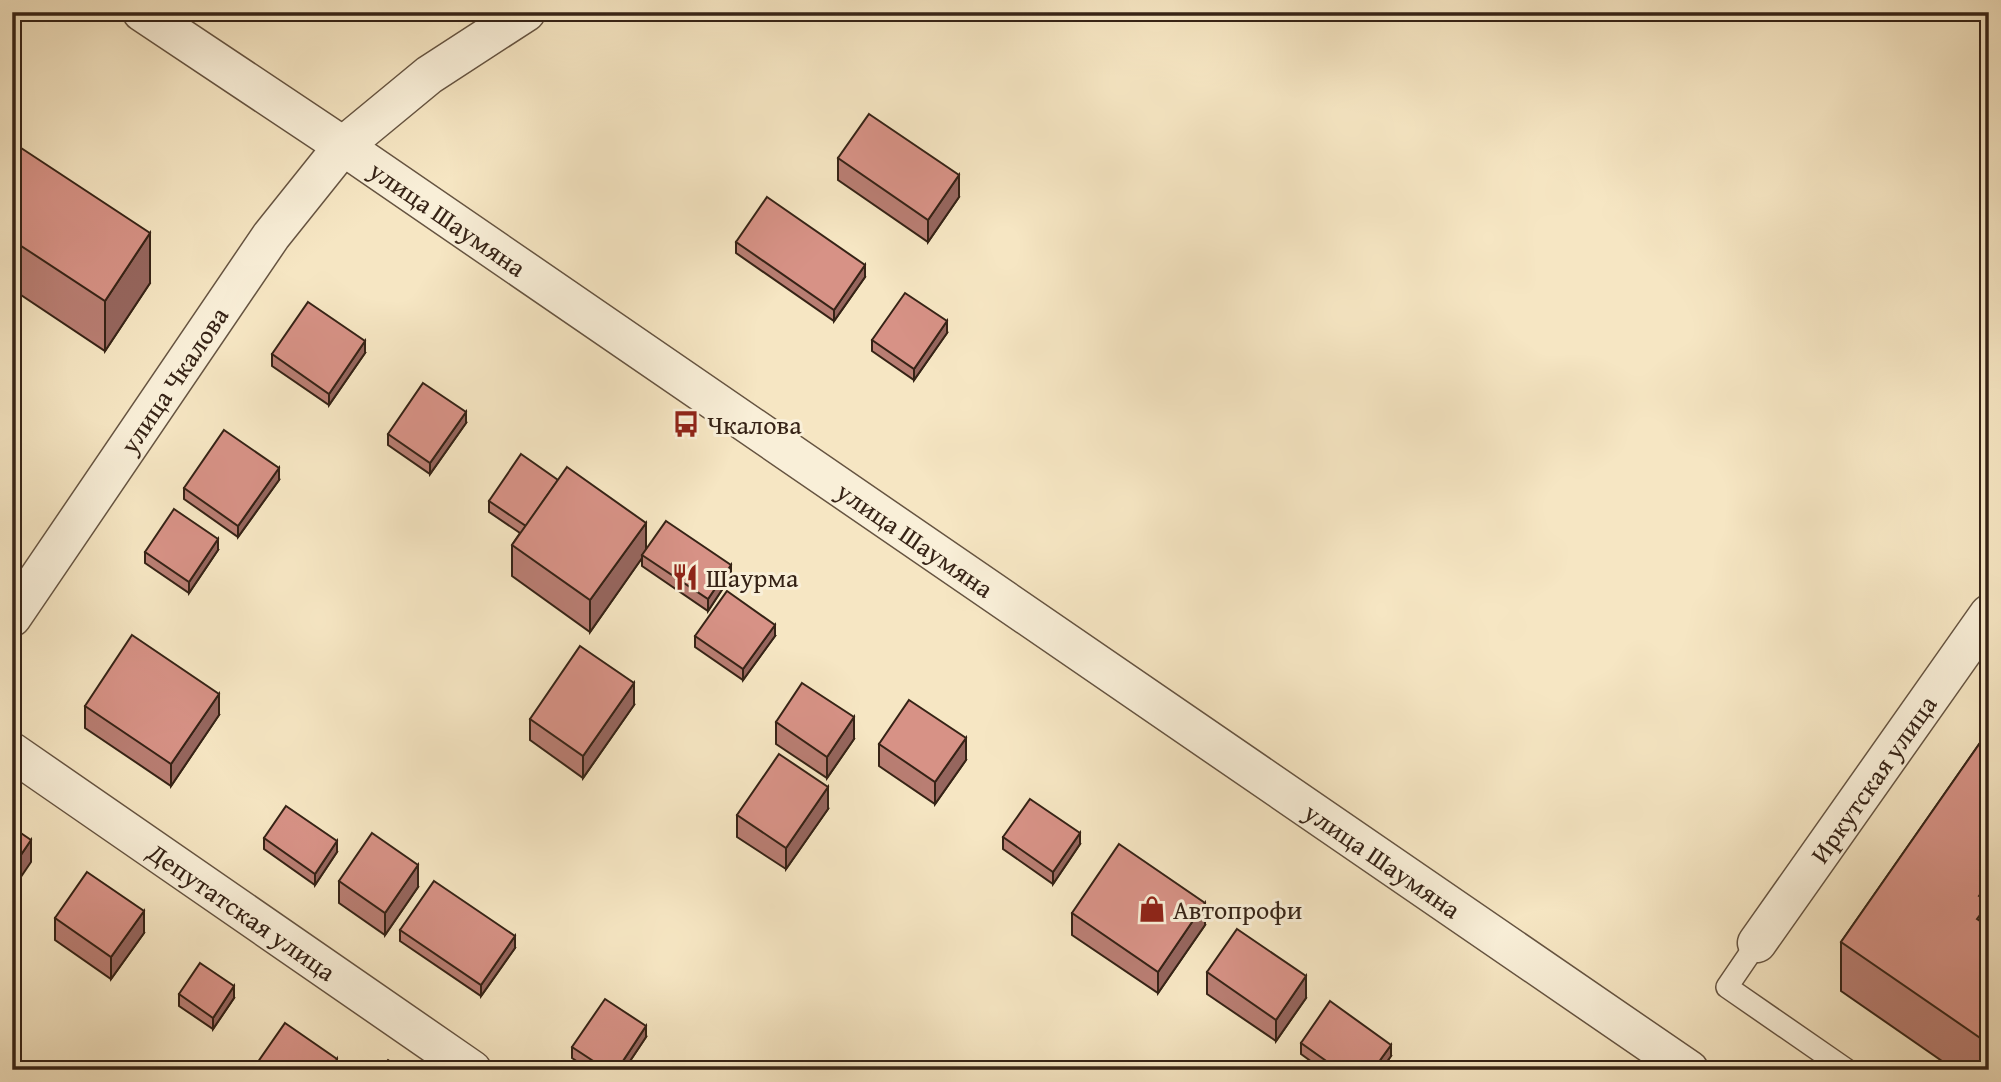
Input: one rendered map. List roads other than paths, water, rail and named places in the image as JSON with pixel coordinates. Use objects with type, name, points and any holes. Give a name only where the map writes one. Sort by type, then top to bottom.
[{"type":"street","name":"улица Шаумяна","points":[[142,12],[343,146],[1689,1070]]},
{"type":"street","name":"улица Чкалова","points":[[18,595],[271,236],[343,146],[429,75],[526,12]]},
{"type":"street","name":"Иркутская улица","points":[[1757,943],[1989,614]]},
{"type":"street","name":"Депутатская улица","points":[[12,752],[472,1070]]},
{"type":"lane","points":[[1757,943],[1727,987],[1847,1070]]},
{"type":"place","name":"Чкалова","points":[[686,424]]},
{"type":"place","name":"Шаурма","points":[[685,577]]},
{"type":"place","name":"Автопрофи","points":[[1152,909]]}]
